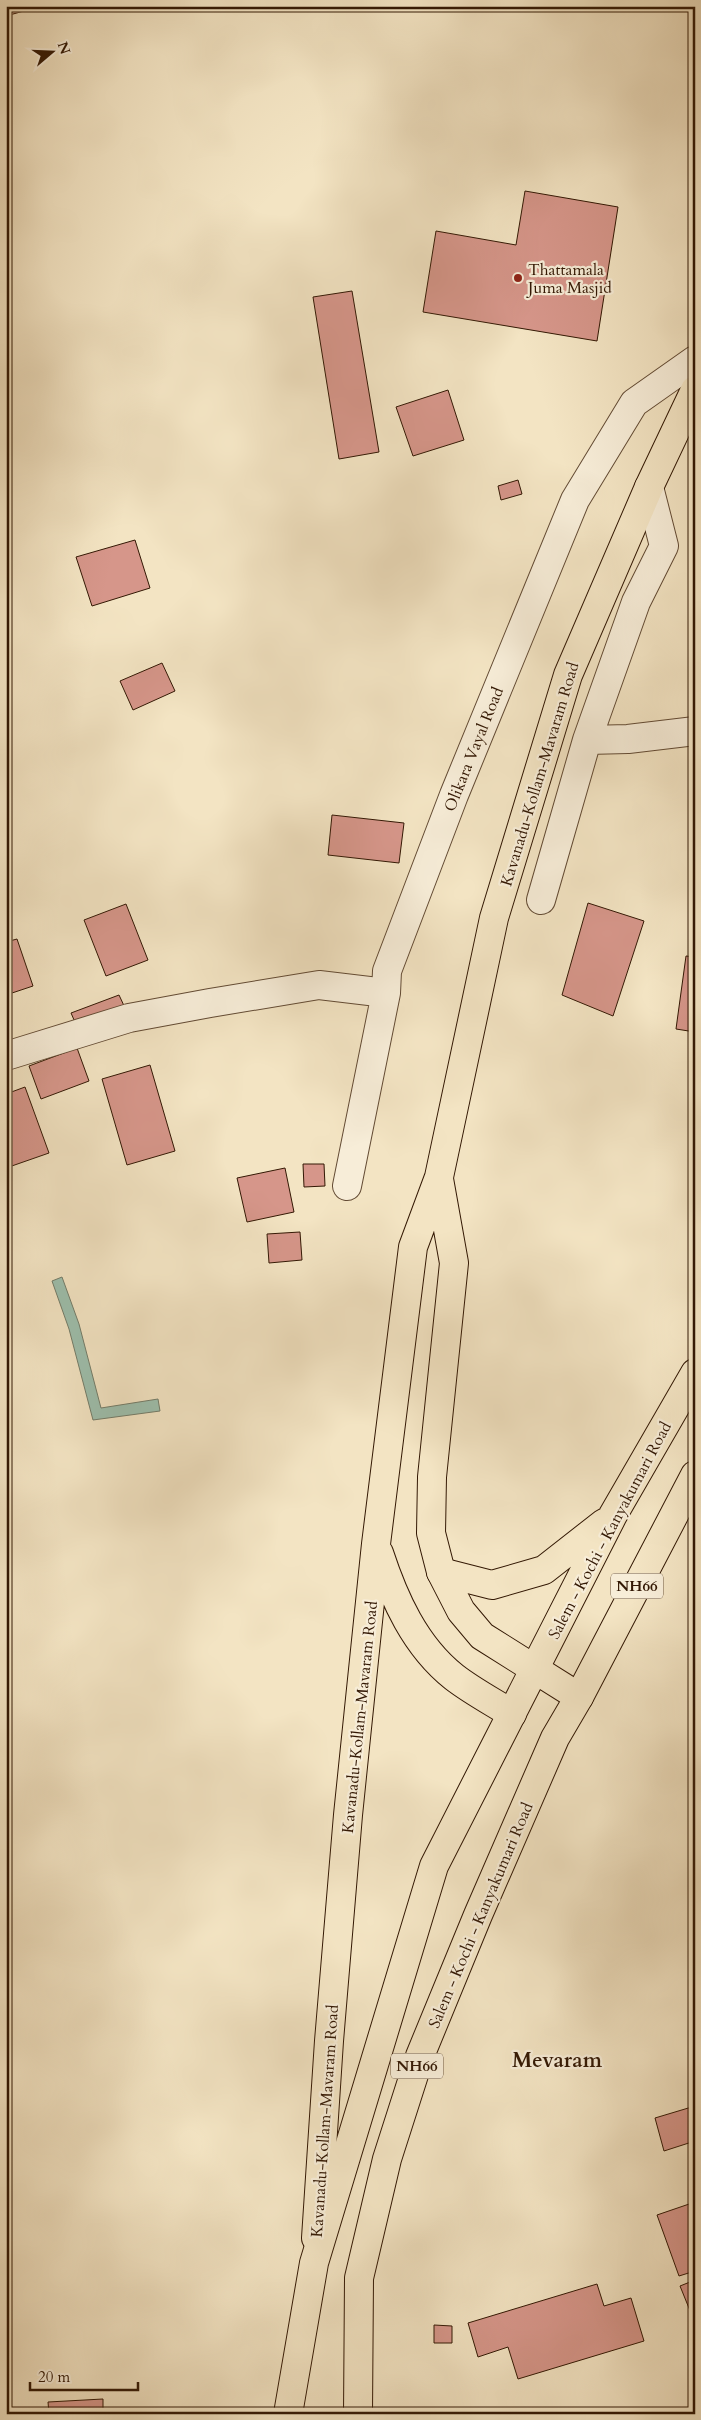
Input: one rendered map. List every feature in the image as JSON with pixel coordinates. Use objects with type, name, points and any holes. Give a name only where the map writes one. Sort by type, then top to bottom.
[{"type":"main road","name":"Kavanadu-Kollam-Mavaram Road","points":[[314,2263],[340,1913],[376,1544],[413,1246],[439,1177],[494,918],[568,675],[649,488],[695,390]]},
{"type":"main road","name":"Kavanadu-Kollam-Mavaram Road","points":[[439,1177],[454,1263],[432,1477],[431,1533],[441,1572],[461,1611],[482,1636],[579,1697]]},
{"type":"main road","name":"Salem - Kochi - Kanyakumari Road","points":[[288,2414],[314,2263],[434,1866],[613,1515],[695,1373]]},
{"type":"main road","name":"Salem - Kochi - Kanyakumari Road","points":[[358,2414],[359,2278],[387,2159],[420,2056],[478,1915],[555,1738],[691,1491]]},
{"type":"main road","points":[[441,1572],[492,1585],[544,1570],[582,1542],[613,1515]]},
{"type":"main road","points":[[376,1544],[391,1590],[419,1639],[453,1676],[512,1714]]},
{"type":"street","name":"Olikara Vayal Road","points":[[347,1186],[386,993],[387,971],[454,795],[575,500],[634,403],[695,360]]},
{"type":"street","points":[[541,900],[587,740],[636,602],[664,546],[649,488]]},
{"type":"street","points":[[587,740],[628,739],[695,731]]},
{"type":"street","points":[[6,1056],[129,1018],[292,989],[319,985],[386,993]]},
{"type":"shaded area","points":[[62,1277],[79,1324],[101,1408],[158,1399],[160,1411],[93,1420],[69,1329],[52,1281]]},
{"type":"building","points":[[6,6],[30,6],[31,9],[6,16]]},
{"type":"building","name":"Thattamala Juma Masjid","points":[[525,191],[618,207],[597,341],[423,312],[436,231],[516,245]]},
{"type":"building","points":[[352,291],[379,452],[339,459],[313,297]]},
{"type":"building","points":[[448,390],[464,440],[413,456],[396,407]]},
{"type":"building","points":[[518,480],[522,494],[501,500],[498,486]]},
{"type":"building","points":[[135,540],[150,588],[92,606],[76,557]]},
{"type":"building","points":[[162,663],[175,691],[133,710],[120,681]]},
{"type":"building","points":[[332,815],[404,823],[399,863],[328,855]]},
{"type":"building","points":[[588,903],[644,921],[613,1016],[562,995]]},
{"type":"building","points":[[126,904],[148,960],[106,976],[84,920]]},
{"type":"building","points":[[17,939],[33,986],[6,995],[6,942]]},
{"type":"building","points":[[686,956],[695,957],[695,1032],[676,1029]]},
{"type":"building","points":[[119,995],[126,1010],[78,1029],[71,1013]]},
{"type":"building","points":[[77,1048],[89,1081],[41,1099],[29,1066]]},
{"type":"building","points":[[150,1065],[175,1151],[127,1165],[102,1079]]},
{"type":"building","points":[[25,1087],[49,1153],[6,1168],[6,1094]]},
{"type":"building","points":[[303,1164],[324,1164],[325,1186],[304,1187]]},
{"type":"building","points":[[285,1168],[294,1212],[247,1222],[237,1178]]},
{"type":"building","points":[[300,1232],[302,1260],[269,1263],[267,1234]]},
{"type":"building","points":[[695,2106],[695,2141],[664,2151],[655,2118]]},
{"type":"building","points":[[695,2202],[695,2271],[679,2276],[657,2215]]},
{"type":"building","points":[[695,2280],[695,2323],[680,2286]]},
{"type":"building","points":[[597,2284],[604,2306],[631,2298],[644,2341],[518,2379],[508,2347],[478,2357],[468,2323]]},
{"type":"building","points":[[434,2325],[452,2326],[452,2343],[434,2343]]},
{"type":"building","points":[[103,2399],[103,2414],[49,2414],[48,2402]]},
{"type":"place","name":"Thattamala Juma Masjid","points":[[518,278]]},
{"type":"district","name":"Mevaram","points":[[557,2060]]}]
